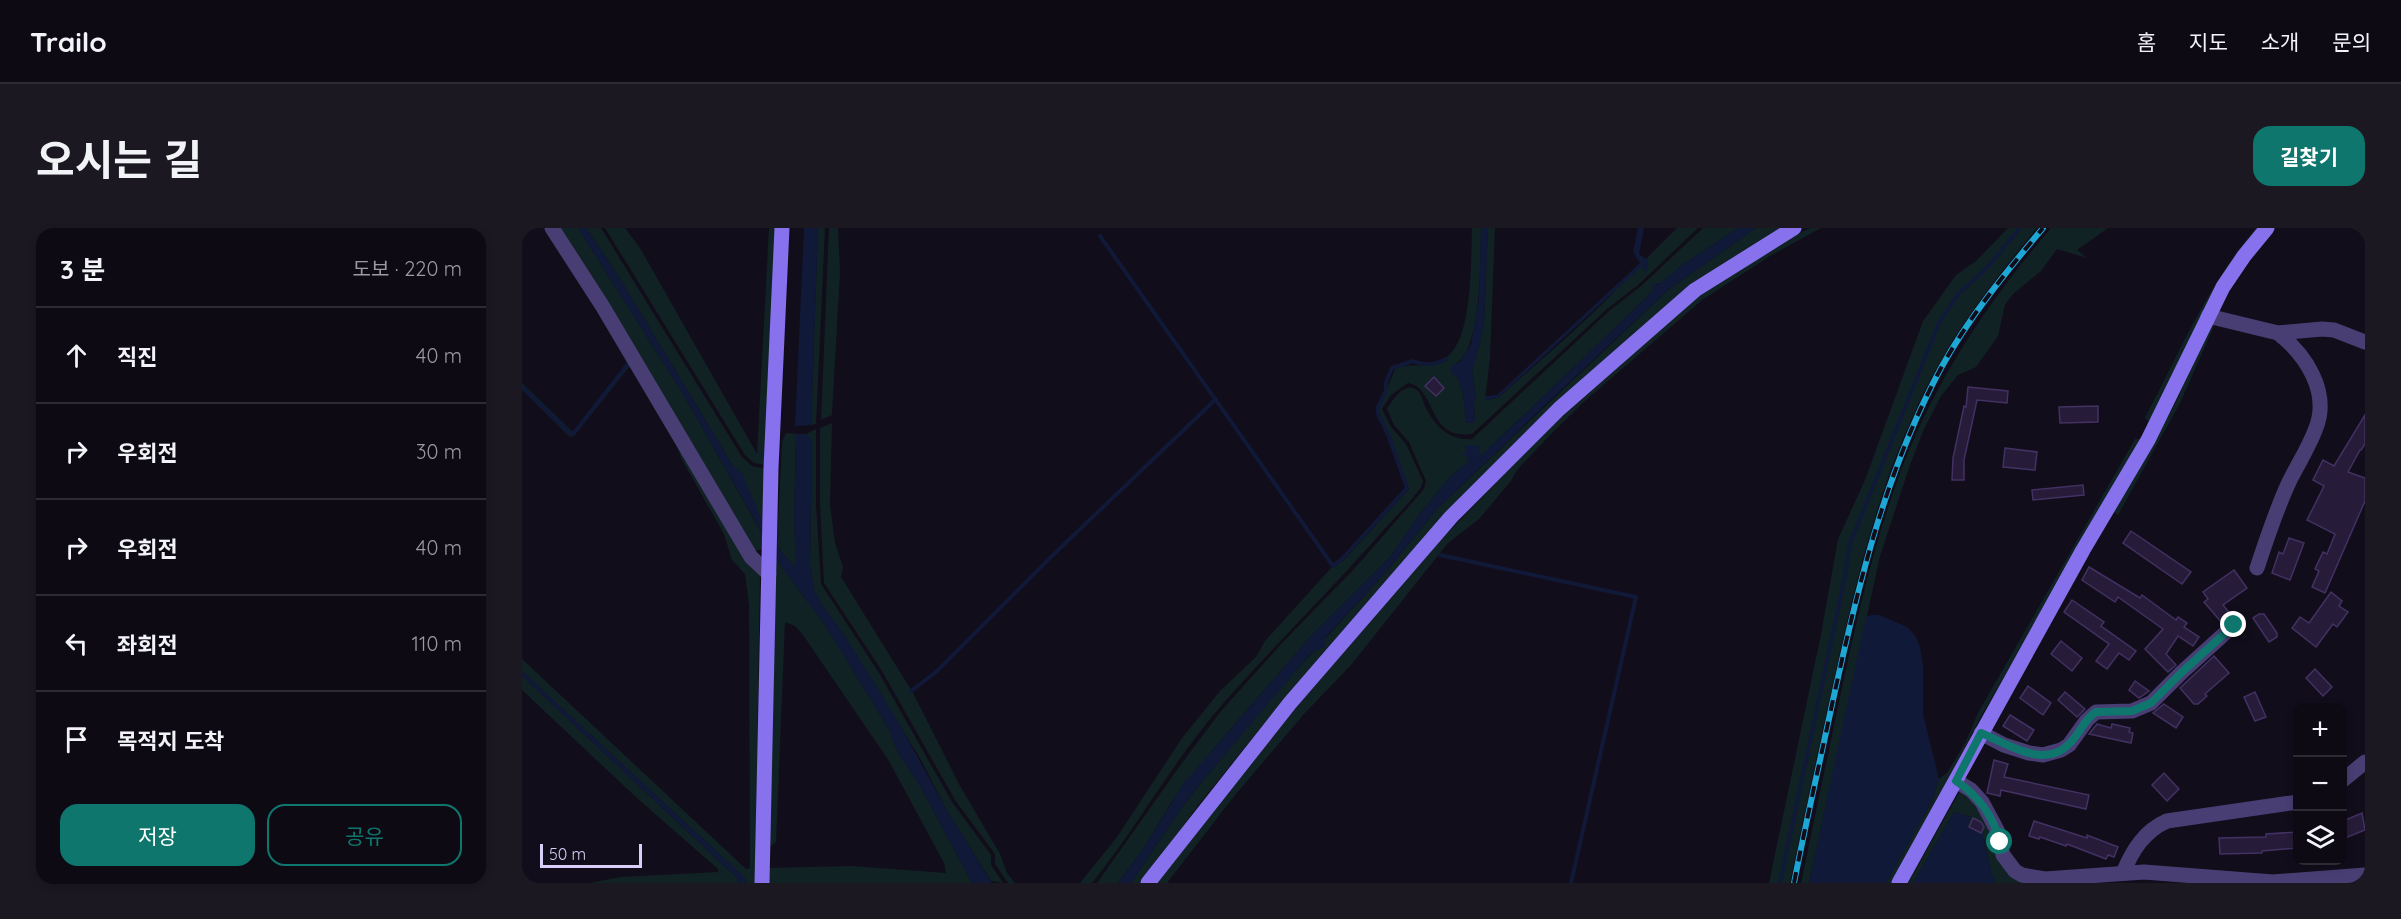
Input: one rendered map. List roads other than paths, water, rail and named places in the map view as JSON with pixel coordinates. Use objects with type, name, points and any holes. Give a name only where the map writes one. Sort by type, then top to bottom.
[{"type":"main road","points":[[762,878],[771,468],[782,228]]},
{"type":"main road","points":[[1148,883],[1290,703],[1451,517],[1559,409],[1695,291],[1794,228]]},
{"type":"main road","points":[[1899,883],[2083,549],[2148,440],[2208,316],[2234,270],[2267,228]]},
{"type":"street","points":[[552,228],[603,307],[751,557],[769,574]]},
{"type":"street","points":[[2208,316],[2278,333],[2322,328],[2334,330],[2365,342]]},
{"type":"street","points":[[2257,568],[2276,511],[2316,429],[2321,413],[2316,383],[2302,354],[2278,333]]},
{"type":"street","points":[[1981,733],[2004,745],[2029,753],[2043,755],[2061,750],[2069,745],[2080,728],[2096,712],[2132,711],[2151,703],[2234,625]]},
{"type":"street","points":[[2347,778],[2365,762]]},
{"type":"street","points":[[1956,781],[1971,790],[1982,802],[1997,830],[2003,855],[2015,872],[2022,875],[2044,879],[2144,872],[2273,882],[2365,875]]},
{"type":"street","points":[[2123,873],[2142,839],[2167,821],[2293,803]]},
{"type":"water","points":[[578,228],[586,228],[622,282],[733,466],[742,473],[763,523],[762,533],[683,394]]},
{"type":"water","points":[[804,228],[818,228],[811,425],[795,426]]},
{"type":"water","points":[[1481,228],[1488,228],[1484,322],[1472,371],[1476,400],[1474,402],[1475,422],[1466,423],[1463,393],[1456,375],[1452,374],[1450,369],[1452,365],[1460,362],[1471,344],[1479,299]]},
{"type":"water","points":[[1638,228],[1644,228],[1639,254],[1648,260],[1648,269],[1644,272],[1642,266],[1498,398],[1485,400],[1485,396],[1497,395],[1640,263],[1633,252]]},
{"type":"water","points":[[1738,228],[1756,228],[1668,290],[1437,509],[1386,572],[1325,638],[1326,646],[1311,653],[1201,783],[1131,883],[1118,883],[1145,846],[1184,783],[1311,636],[1390,557],[1419,515],[1451,476],[1469,461],[1467,456],[1461,456],[1466,452],[1465,445],[1478,445],[1480,455],[1486,451],[1645,299],[1653,290],[1652,283],[1658,285],[1681,266]]},
{"type":"water","points":[[806,434],[812,441],[810,565],[814,589],[895,716],[945,807],[992,883],[972,883],[920,786],[898,753],[889,729],[826,627],[776,559],[777,546],[796,566],[794,524],[796,435]]},
{"type":"water","points":[[1880,615],[1907,627],[1915,635],[1920,647],[1923,666],[1923,714],[1939,779],[1932,801],[1886,883],[1809,883],[1866,616]]},
{"type":"water","points":[[522,671],[744,877],[746,883],[739,883],[737,878],[522,676]]},
{"type":"water","points":[[1954,812],[1971,817],[1967,826],[1982,832],[1992,875],[1996,880],[1993,883],[1913,883]]},
{"type":"waterway","points":[[1780,883],[1850,544],[1939,323],[1959,293],[1985,270],[2020,228]]},
{"type":"waterway","points":[[1100,236],[1333,566],[1407,488],[1389,437],[1378,414],[1378,407],[1392,368],[1413,361],[1430,364],[1446,359]]},
{"type":"waterway","points":[[522,387],[571,434],[628,364]]},
{"type":"waterway","points":[[911,691],[936,672],[1053,555],[1216,399]]},
{"type":"waterway","points":[[1440,555],[1636,597],[1571,883]]},
{"type":"railway","points":[[1794,883],[1863,572],[1904,448],[1921,407],[1952,349],[1989,295],[2043,228]]}]
